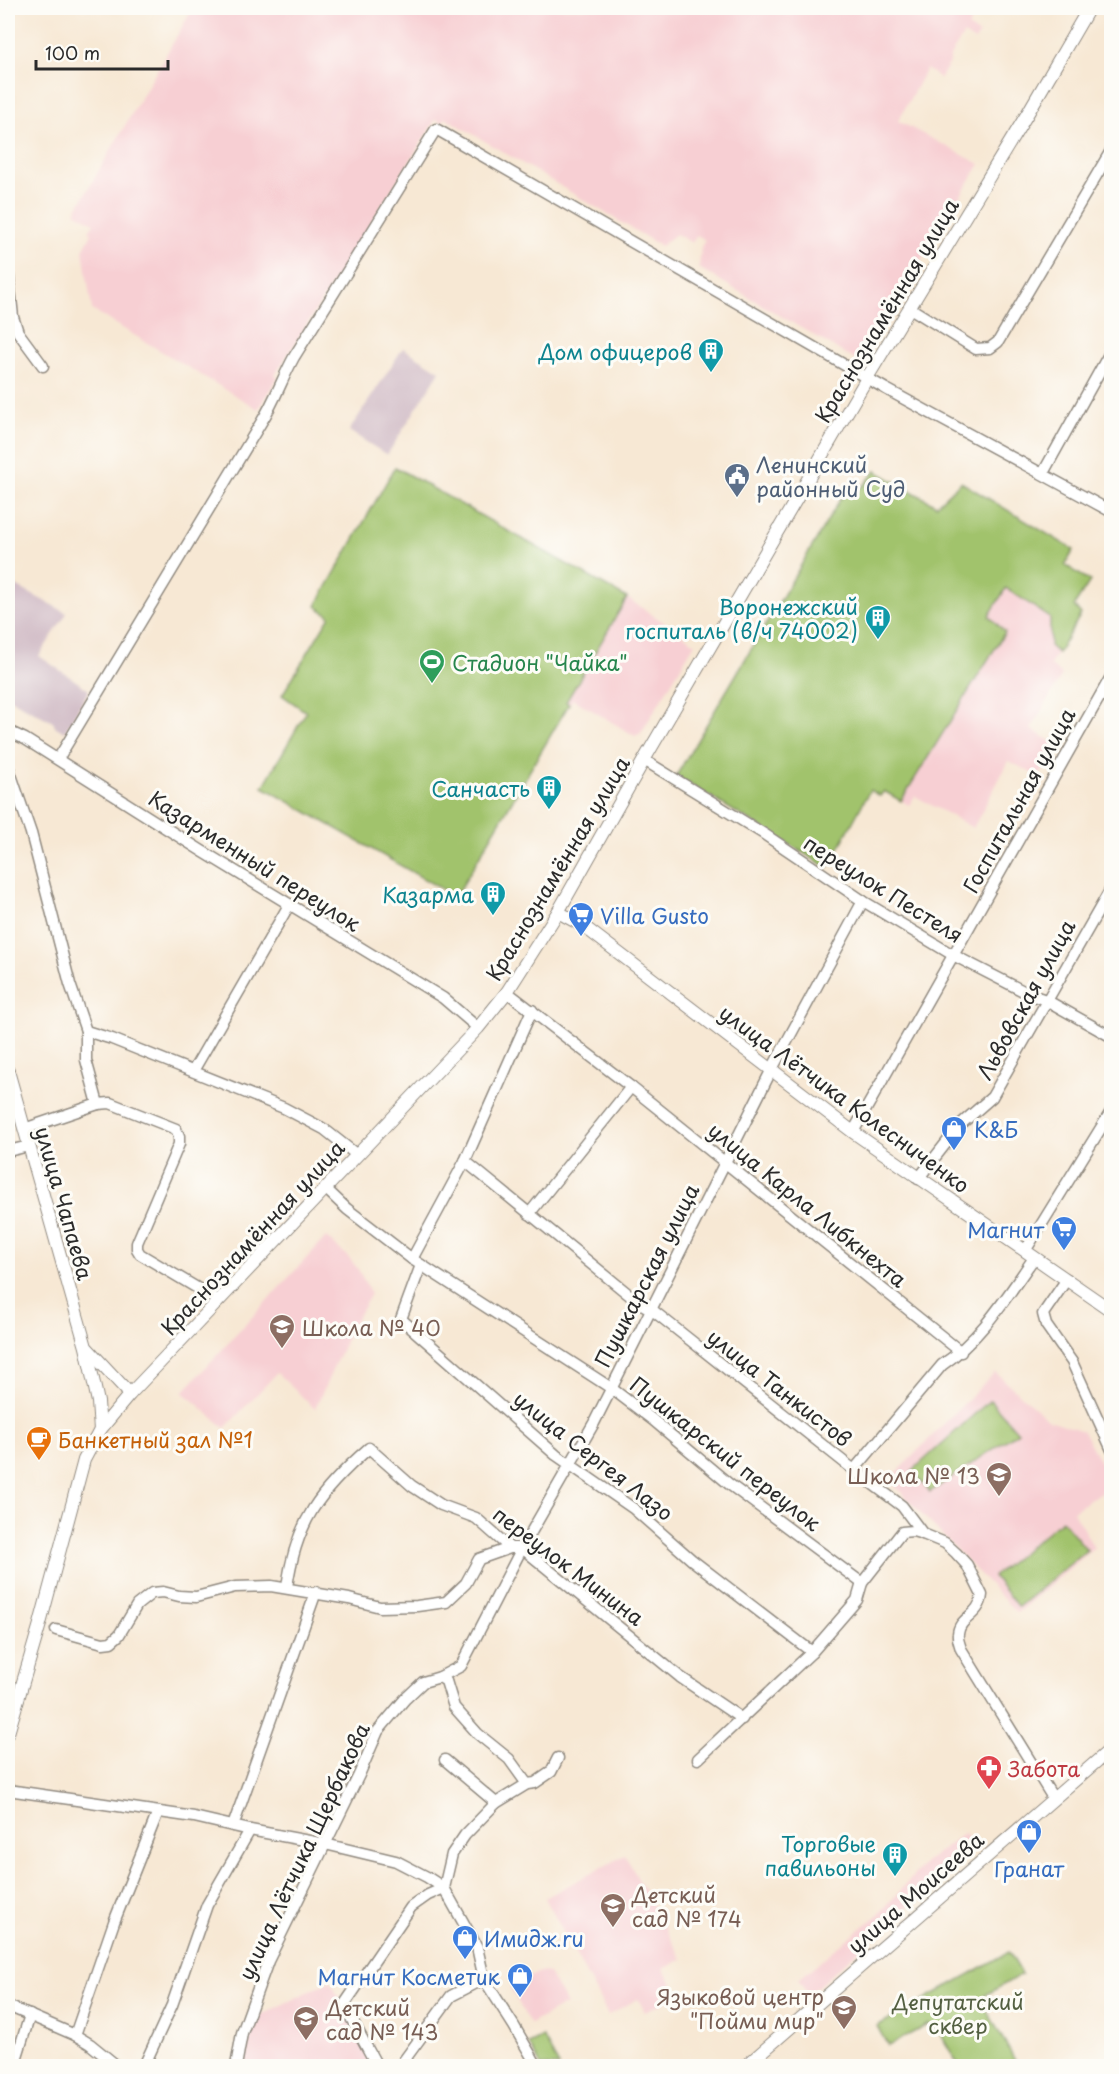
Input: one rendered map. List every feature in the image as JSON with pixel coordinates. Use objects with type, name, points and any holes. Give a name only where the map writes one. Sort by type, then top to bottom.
[{"type":"street","name":"Краснознамённая улица","points":[[8,1733],[84,1460],[100,1430],[130,1394],[478,1028],[507,992],[558,912],[867,378],[1089,8]]},
{"type":"street","points":[[58,759],[278,394],[279,384],[294,357],[436,129],[867,378],[1112,512]]},
{"type":"street","points":[[910,308],[976,349],[990,348],[998,342],[1112,148]]},
{"type":"street","points":[[8,271],[13,317],[18,332],[43,366]]},
{"type":"street","points":[[1043,473],[1108,364],[1112,349]]},
{"type":"street","name":"Госпитальная улица","points":[[853,1132],[1112,675]]},
{"type":"street","name":"Казарменный переулок","points":[[8,731],[58,759],[289,905],[443,998],[478,1028]]},
{"type":"street","name":"переулок Пестеля","points":[[644,760],[764,834],[863,901],[953,955],[1031,995],[1046,1000],[1112,1037]]},
{"type":"street","points":[[8,766],[31,833],[70,984],[86,1031],[86,1060],[98,1104]]},
{"type":"street","name":"Львовская улица","points":[[918,1179],[961,1124],[992,1097],[1112,887]]},
{"type":"street","name":"Пушкарская улица","points":[[461,1666],[516,1548],[571,1463],[772,1069],[863,901]]},
{"type":"street","points":[[193,1071],[289,905]]},
{"type":"street","name":"улица Лётчика Колесниченко","points":[[558,912],[582,925],[918,1179],[1112,1311]]},
{"type":"street","name":"улица Карла Либкнехта","points":[[507,992],[631,1087],[961,1352]]},
{"type":"street","points":[[417,1262],[532,1010]]},
{"type":"street","points":[[86,1031],[112,1039],[284,1108],[324,1130],[357,1155]]},
{"type":"street","name":"улица Чапаева","points":[[8,1071],[86,1347],[97,1397],[100,1430]]},
{"type":"street","points":[[529,1214],[631,1087]]},
{"type":"street","points":[[24,1129],[98,1104],[110,1103],[176,1129],[179,1144],[136,1249],[140,1254],[219,1301]]},
{"type":"street","points":[[854,1470],[942,1365],[961,1352],[998,1309],[1069,1181],[1112,1110]]},
{"type":"street","points":[[8,1151],[28,1146]]},
{"type":"street","name":"улица Танкистов","points":[[465,1161],[638,1302],[651,1309],[902,1506],[923,1534],[945,1543],[967,1565],[982,1594],[978,1609],[962,1623],[958,1635],[960,1649],[1053,1798]]},
{"type":"street","name":"Пушкарский переулок","points":[[325,1188],[347,1209],[417,1262],[611,1388],[729,1484],[862,1583]]},
{"type":"street","name":"улица Сергея Лазо","points":[[417,1262],[401,1319],[556,1455],[571,1463],[634,1509],[692,1560],[812,1652]]},
{"type":"street","points":[[1067,1279],[1043,1314],[1046,1325],[1072,1362],[1112,1450]]},
{"type":"street","name":"улица Чапаева","points":[[86,1347],[130,1394]]},
{"type":"street","name":"переулок Минина","points":[[287,1587],[290,1566],[307,1515],[333,1482],[369,1448],[412,1486],[441,1505],[476,1518],[680,1677],[742,1719]]},
{"type":"street","points":[[698,1759],[812,1652],[857,1600],[862,1583],[902,1532],[913,1531],[923,1534]]},
{"type":"street","points":[[56,1630],[103,1643],[111,1642],[119,1635],[137,1605],[152,1593],[163,1592],[196,1597],[235,1587],[287,1587],[380,1607],[446,1602],[466,1583],[478,1559],[516,1548]]},
{"type":"street","points":[[233,1826],[316,1592]]},
{"type":"street","name":"улица Лётчика Щербакова","points":[[236,2067],[242,2033],[268,1961],[378,1731],[423,1682],[440,1677],[461,1666]]},
{"type":"street","points":[[440,1677],[446,1681],[454,1707],[478,1734],[509,1760],[526,1784]]},
{"type":"street","name":"улица Моисеева","points":[[746,2067],[1112,1748]]},
{"type":"street","points":[[444,1888],[452,1854],[465,1835],[496,1803],[526,1784],[535,1783],[551,1772],[558,1758]]},
{"type":"street","points":[[444,1760],[496,1803]]},
{"type":"street","points":[[8,1790],[194,1816],[396,1861],[428,1876],[444,1888],[477,1947],[484,1978],[537,2067]]},
{"type":"street","points":[[75,2035],[114,1922],[158,1812]]},
{"type":"street","points":[[144,2067],[172,2005],[207,1905],[250,1830]]},
{"type":"street","points":[[377,2067],[345,2005],[411,1906],[444,1888]]},
{"type":"street","points":[[400,2067],[451,1996],[484,1978]]},
{"type":"street","points":[[8,2006],[75,2035],[90,2044],[113,2066]]},
{"type":"street","points":[[14,2067],[30,2015]]},
{"type":"shaded area","points":[[193,8],[980,8],[968,27],[979,34],[975,41],[964,34],[940,78],[926,69],[898,121],[980,164],[859,362],[699,268],[701,247],[705,240],[697,235],[692,243],[676,234],[661,246],[446,118],[442,123],[436,119],[275,375],[278,377],[258,409],[92,310],[83,250],[92,233],[89,231],[94,223],[75,212]]},
{"type":"shaded area","points":[[403,348],[440,371],[387,455],[349,431]]},
{"type":"shaded area","points":[[876,471],[936,505],[961,482],[1074,550],[1065,565],[1090,581],[1074,606],[1081,614],[1050,665],[1062,675],[1031,729],[1057,745],[1039,777],[1009,761],[973,828],[915,796],[909,805],[884,791],[880,796],[870,790],[828,868],[676,776],[848,486],[854,483],[862,487]]},
{"type":"shaded area","points":[[14,585],[67,613],[39,656],[89,690],[65,732],[56,727],[53,722],[8,698],[8,597]]},
{"type":"shaded area","points":[[627,598],[695,643],[641,733],[635,736],[573,699],[569,704],[566,702]]},
{"type":"shaded area","name":"Школа № 40","points":[[326,1237],[358,1269],[371,1294],[352,1326],[315,1409],[277,1373],[225,1428],[183,1392]]},
{"type":"shaded area","name":"Школа № 13","points":[[995,1372],[1049,1420],[1083,1431],[1112,1485],[1073,1511],[1094,1548],[1017,1613],[889,1480]]},
{"type":"shaded area","points":[[964,1833],[974,1848],[808,1995],[798,1979],[880,1913],[925,1863]]},
{"type":"shaded area","name":"Детский сад № 174","points":[[625,1855],[682,1959],[664,1969],[678,1995],[645,2012],[638,1999],[608,2015],[545,1898]]},
{"type":"shaded area","points":[[540,1972],[549,1973],[566,2004],[530,2024],[510,1987]]},
{"type":"shaded area","name":"Детский сад № 143","points":[[330,1981],[375,2066],[243,2066],[255,2018]]},
{"type":"green space","name":"Стадион \"Чайка\"","points":[[395,467],[627,598],[566,702],[569,704],[458,893],[452,895],[263,787],[306,712],[282,695],[330,616],[316,606]]},
{"type":"green space","points":[[876,471],[936,505],[961,482],[1074,550],[1065,565],[1090,581],[1074,606],[1081,614],[1058,653],[1050,646],[1050,618],[1006,588],[989,616],[1005,632],[901,801],[884,791],[880,796],[870,790],[828,868],[676,776],[848,486],[854,483],[862,487]]},
{"type":"green space","points":[[990,1400],[1018,1432],[930,1492],[912,1471]]},
{"type":"green space","points":[[1062,1520],[1087,1550],[1018,1607],[993,1576]]},
{"type":"green space","name":"Депутатский сквер","points":[[1009,1952],[1022,1974],[984,1996],[988,2003],[984,2005],[1018,2066],[959,2066],[938,2030],[934,2032],[929,2024],[888,2046],[877,2026]]},
{"type":"green space","points":[[543,2037],[559,2066],[541,2066],[529,2044]]},
{"type":"place","name":"Дом офицеров","points":[[711,374]]},
{"type":"place","name":"Ленинский районный Суд","points":[[737,499]]},
{"type":"place","name":"Воронежский госпиталь (в/ч 74002)","points":[[878,641]]},
{"type":"place","name":"Стадион \"Чайка\"","points":[[432,685]]},
{"type":"place","name":"Санчасть","points":[[549,811]]},
{"type":"place","name":"Казарма","points":[[493,917]]},
{"type":"place","name":"Villa Gusto","points":[[581,938]]},
{"type":"place","name":"К&Б","points":[[954,1152]]},
{"type":"place","name":"Магнит","points":[[1064,1252]]},
{"type":"place","name":"Школа № 40","points":[[282,1350]]},
{"type":"place","name":"Банкетный зал №1","points":[[39,1462]]},
{"type":"place","name":"Школа № 13","points":[[999,1498]]},
{"type":"place","name":"Забота","points":[[989,1791]]},
{"type":"place","name":"Гранат","points":[[1029,1855]]},
{"type":"place","name":"Торговые павильоны","points":[[895,1878]]},
{"type":"place","name":"Детский сад № 174","points":[[613,1929]]},
{"type":"place","name":"Имидж.ru","points":[[465,1961]]},
{"type":"place","name":"Магнит Косметик","points":[[520,1999]]},
{"type":"place","name":"Языковой центр \"Пойми мир\"","points":[[844,2031]]},
{"type":"place","name":"Детский сад № 143","points":[[306,2042]]}]
